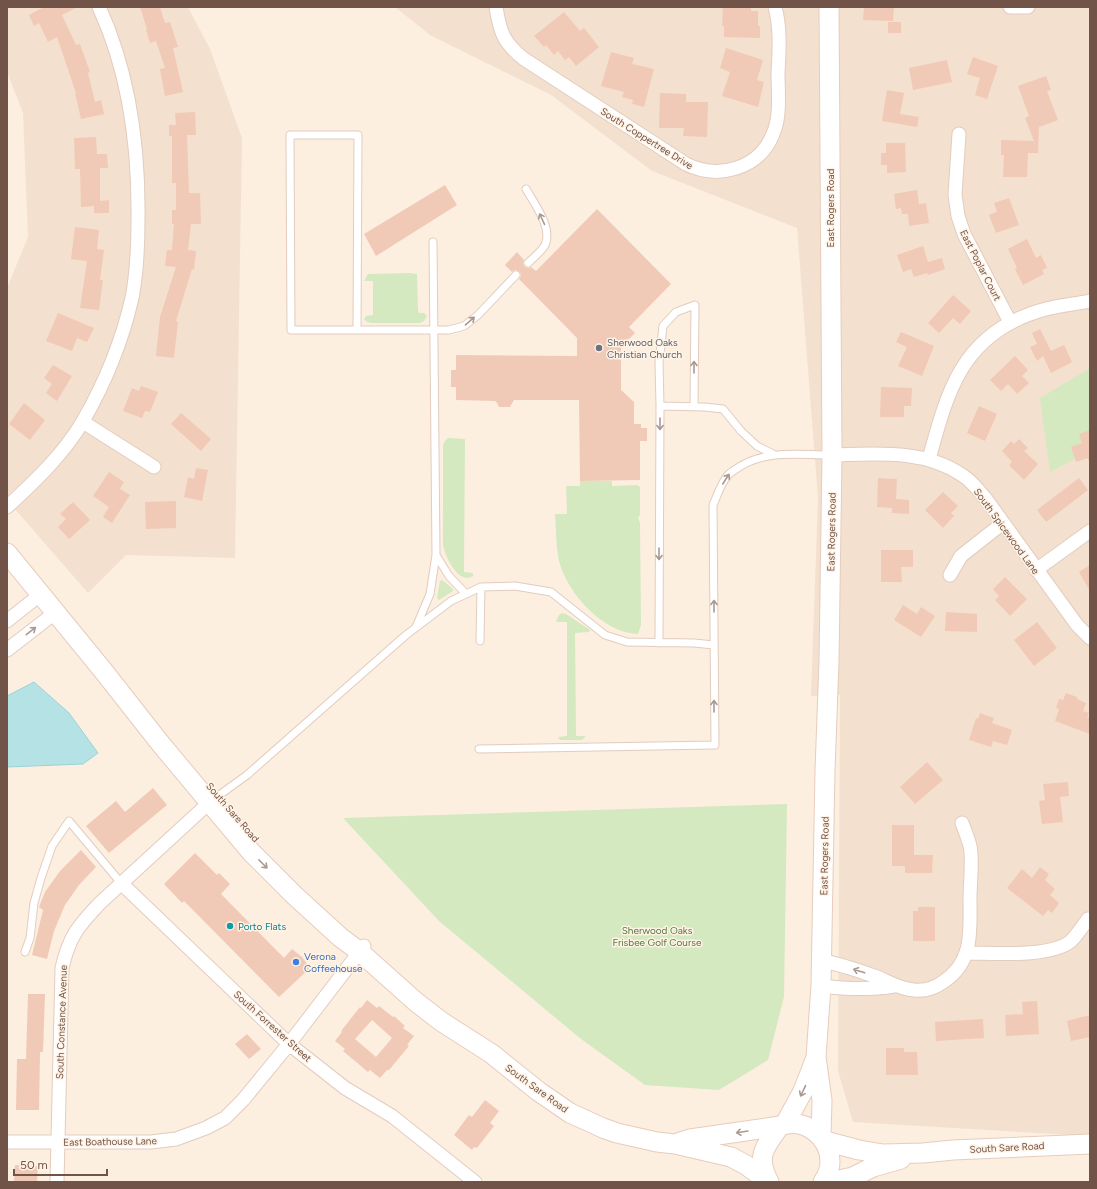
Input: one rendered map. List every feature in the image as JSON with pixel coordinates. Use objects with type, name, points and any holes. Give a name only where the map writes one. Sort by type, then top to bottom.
[{"type":"main road","name":"East Rogers Road","points":[[823,1182],[828,1172],[830,1161],[823,1139],[822,1100],[816,1056],[822,961],[832,455],[829,7]]},
{"type":"main road","name":"South Sare Road","points":[[7,538],[214,799],[251,852],[288,890],[340,937],[363,948],[416,1002],[442,1022],[492,1054],[538,1091],[570,1113],[617,1133],[731,1157],[746,1165],[769,1182]]},
{"type":"main road","name":"South Sare Road","points":[[7,553],[160,743],[214,799]]},
{"type":"main road","name":"East Rogers Road","points":[[769,1182],[763,1170],[763,1152],[766,1144],[783,1125],[803,1092],[816,1056]]},
{"type":"main road","points":[[822,1100],[828,1118],[837,1132],[845,1139],[874,1153]]},
{"type":"main road","name":"South Sare Road","points":[[675,1144],[690,1139],[783,1125],[804,1126],[814,1130],[823,1139],[874,1153],[883,1154],[1090,1144]]},
{"type":"main road","name":"South Sare Road","points":[[830,1182],[850,1179],[886,1163],[923,1153]]},
{"type":"street","points":[[7,507],[28,488],[52,462],[83,422],[114,358],[132,296],[138,248],[138,185],[132,116],[124,78],[114,44],[99,7]]},
{"type":"street","name":"South Coppertree Drive","points":[[496,7],[505,41],[524,59],[686,164],[705,171],[716,172],[730,171],[747,163],[761,152],[773,135],[778,114],[779,32],[778,16],[775,7]]},
{"type":"street","points":[[1010,7],[1028,7]]},
{"type":"street","name":"East Poplar Court","points":[[959,134],[955,195],[958,216],[964,234],[1010,322]]},
{"type":"street","points":[[929,459],[948,395],[962,368],[971,355],[982,344],[1010,322],[1031,313],[1090,301]]},
{"type":"street","points":[[83,422],[154,467]]},
{"type":"street","name":"South Spicewood Lane","points":[[832,455],[896,454],[929,459],[953,469],[969,480],[982,494],[1077,625],[1090,638]]},
{"type":"street","points":[[950,575],[961,556],[1003,523]]},
{"type":"street","points":[[1036,570],[1090,531]]},
{"type":"street","points":[[7,621],[41,594]]},
{"type":"street","points":[[7,650],[56,612]]},
{"type":"street","name":"South Constance Avenue","points":[[57,1182],[62,968],[66,948],[74,933],[85,918],[121,883],[214,799]]},
{"type":"street","points":[[822,961],[838,964],[875,976],[894,986],[915,990],[931,988],[951,977],[962,964],[967,953],[970,935],[971,847],[962,823]]},
{"type":"street","name":"South Forrester Street","points":[[121,883],[289,1044],[345,1088],[392,1116],[475,1182]]},
{"type":"street","points":[[967,953],[1042,952],[1055,949],[1071,940],[1088,919]]},
{"type":"street","name":"East Boathouse Lane","points":[[7,1142],[151,1142],[176,1139],[206,1128],[225,1118],[244,1100],[363,948]]},
{"type":"street","points":[[821,986],[876,989],[894,986]]},
{"type":"lane","points":[[357,330],[358,135],[290,135],[291,330],[357,330],[434,330],[449,330],[464,326],[478,315],[516,276]]},
{"type":"lane","points":[[526,189],[543,218],[548,233],[545,245],[528,263]]},
{"type":"lane","points":[[416,628],[430,594],[436,555],[434,242]]},
{"type":"lane","points":[[659,643],[659,363],[663,326],[676,312],[694,305],[694,406]]},
{"type":"lane","points":[[660,406],[694,406],[723,409],[741,431],[757,446],[773,454]]},
{"type":"lane","points":[[479,749],[715,745],[713,505],[728,475],[741,465],[754,459],[773,454],[832,455]]},
{"type":"lane","points":[[436,555],[449,576],[466,594]]},
{"type":"lane","points":[[214,799],[247,775],[416,628],[451,601],[482,587],[515,586],[551,592],[605,635],[627,642],[694,643],[714,645]]},
{"type":"lane","points":[[480,641],[482,587]]},
{"type":"lane","points":[[26,952],[30,938],[34,903],[41,878],[52,846],[69,821],[121,883]]},
{"type":"shaded area","points":[[7,7],[188,7],[210,49],[242,138],[235,558],[126,555],[88,593],[7,500],[7,288],[28,237],[23,113],[7,72]]},
{"type":"shaded area","points":[[395,7],[1090,7],[1090,1136],[853,1122],[838,1071],[840,695],[811,696],[818,498],[797,228],[652,171],[551,95],[430,35]]},
{"type":"green space","points":[[368,274],[417,274],[418,310],[419,313],[424,313],[427,316],[424,321],[420,323],[367,322],[364,319],[366,316],[373,315],[373,281],[364,281]]},
{"type":"green space","points":[[1090,368],[1090,451],[1050,472],[1040,398]]},
{"type":"green space","points":[[448,438],[465,439],[464,572],[473,573],[473,576],[467,578],[457,573],[453,568],[446,556],[443,545],[443,445]]},
{"type":"green space","points":[[580,481],[612,481],[612,486],[637,485],[640,487],[640,515],[638,518],[640,523],[641,625],[638,634],[625,632],[612,627],[600,619],[578,598],[563,573],[558,555],[555,514],[567,514],[566,486],[580,486]]},
{"type":"green space","points":[[442,580],[453,589],[453,591],[439,600],[437,598],[440,581]]},
{"type":"green space","points":[[562,613],[566,614],[590,630],[589,632],[575,633],[576,736],[586,736],[582,740],[560,740],[558,737],[567,736],[567,622],[556,622],[559,615]]},
{"type":"green space","name":"Sherwood Oaks Frisbee Golf Course","points":[[787,804],[784,997],[768,1060],[719,1090],[645,1085],[581,1039],[439,921],[343,818]]},
{"type":"water","points":[[34,682],[69,713],[98,753],[83,764],[7,767],[7,696]]},
{"type":"building","points":[[44,7],[77,7],[62,15],[76,45],[80,44],[90,72],[88,73],[95,102],[101,100],[104,114],[81,119],[76,93],[57,37],[48,42],[39,23],[34,26],[29,15]]},
{"type":"building","points":[[140,7],[160,7],[165,23],[170,22],[178,47],[173,48],[183,92],[165,96],[160,69],[165,68],[156,41],[150,43]]},
{"type":"building","points":[[723,7],[751,7],[751,11],[758,11],[760,38],[724,37],[724,26],[722,26]]},
{"type":"building","points":[[864,7],[894,7],[893,21],[863,20]]},
{"type":"building","points":[[564,12],[580,31],[584,28],[599,47],[576,66],[569,57],[565,60],[558,51],[554,55],[546,45],[544,47],[534,36]]},
{"type":"building","points":[[888,22],[901,22],[901,33],[888,33]]},
{"type":"building","points":[[726,48],[763,60],[757,80],[764,82],[758,107],[722,96],[730,72],[720,68]]},
{"type":"building","points":[[611,52],[634,58],[632,64],[654,69],[644,107],[632,104],[633,100],[622,97],[624,92],[601,86]]},
{"type":"building","points":[[973,57],[998,66],[987,99],[975,95],[980,78],[967,74]]},
{"type":"building","points":[[947,60],[952,82],[913,90],[909,68]]},
{"type":"building","points":[[1046,76],[1051,90],[1047,91],[1058,120],[1039,127],[1038,153],[1028,153],[1027,177],[1003,177],[1004,155],[1001,155],[1001,140],[1034,141],[1025,118],[1029,116],[1018,86]]},
{"type":"building","points":[[887,90],[904,93],[900,114],[919,117],[917,127],[882,121]]},
{"type":"building","points":[[660,93],[686,94],[686,102],[708,102],[707,137],[683,136],[684,128],[659,128]]},
{"type":"building","points":[[195,112],[196,135],[187,135],[189,193],[200,193],[201,224],[191,224],[188,250],[196,251],[194,270],[192,269],[176,321],[178,322],[174,358],[156,356],[160,317],[176,267],[165,266],[167,250],[172,250],[174,224],[172,224],[172,210],[176,210],[176,183],[172,183],[172,136],[169,136],[169,125],[176,125],[175,113]]},
{"type":"building","points":[[96,137],[97,154],[107,154],[108,168],[100,168],[100,201],[109,200],[109,213],[94,213],[94,206],[81,207],[80,169],[75,169],[74,138]]},
{"type":"building","points":[[886,143],[905,143],[906,172],[887,173],[887,165],[881,165],[881,153],[886,153]]},
{"type":"building","points":[[445,185],[457,205],[376,256],[364,234]]},
{"type":"building","points":[[917,190],[919,204],[926,203],[929,223],[909,226],[908,214],[902,214],[901,208],[896,209],[894,194]]},
{"type":"building","points":[[1009,198],[1019,225],[996,233],[989,215],[997,212],[994,203]]},
{"type":"building","name":"Sherwood Oaks Christian Church","points":[[597,209],[671,284],[629,327],[635,333],[621,347],[621,390],[634,402],[634,424],[641,424],[641,428],[647,428],[647,441],[640,441],[640,480],[580,481],[579,400],[514,400],[510,407],[499,407],[496,401],[456,400],[456,387],[451,387],[451,370],[456,370],[456,355],[577,356],[577,338],[519,279],[521,276],[520,272],[515,270],[512,272],[505,265],[517,252],[524,260],[523,264],[525,267],[531,267],[536,271]]},
{"type":"building","points":[[75,227],[99,230],[97,249],[104,250],[100,280],[103,280],[99,310],[80,308],[87,261],[71,259]]},
{"type":"building","points":[[1027,239],[1036,258],[1041,255],[1047,268],[1042,270],[1044,274],[1023,285],[1015,269],[1017,268],[1008,249]]},
{"type":"building","points":[[923,246],[928,262],[942,258],[945,269],[928,275],[927,273],[914,277],[911,269],[903,272],[897,255]]},
{"type":"building","points":[[953,295],[971,311],[960,324],[953,318],[939,333],[928,323]]},
{"type":"building","points":[[58,313],[94,328],[87,342],[77,338],[72,351],[46,341]]},
{"type":"building","points":[[1040,329],[1051,351],[1064,345],[1072,362],[1051,373],[1043,356],[1037,361],[1030,347],[1037,344],[1032,333]]},
{"type":"building","points":[[901,332],[934,346],[922,376],[898,366],[907,347],[896,342]]},
{"type":"building","points":[[1015,356],[1028,370],[1022,376],[1029,383],[1017,394],[1008,384],[1001,391],[990,380]]},
{"type":"building","points":[[53,365],[72,376],[57,401],[46,393],[52,384],[44,378]]},
{"type":"building","points":[[141,386],[158,392],[150,412],[145,411],[142,418],[123,411],[132,388],[139,391]]},
{"type":"building","points":[[881,387],[912,388],[911,406],[904,406],[904,417],[880,417]]},
{"type":"building","points":[[24,403],[45,420],[30,440],[9,424]]},
{"type":"building","points":[[979,406],[997,414],[985,441],[967,433]]},
{"type":"building","points":[[181,413],[211,439],[201,451],[171,424]]},
{"type":"building","points":[[1090,430],[1090,460],[1088,460],[1088,458],[1076,462],[1071,447],[1082,443],[1079,434]]},
{"type":"building","points":[[1019,439],[1028,448],[1024,451],[1038,464],[1024,480],[1009,465],[1012,462],[1002,451],[1011,441],[1014,444]]},
{"type":"building","points":[[196,468],[208,470],[202,501],[184,497],[188,477],[194,479]]},
{"type":"building","points":[[109,472],[124,482],[120,489],[130,495],[112,523],[103,517],[109,507],[93,496]]},
{"type":"building","points":[[878,478],[897,479],[896,499],[909,500],[909,514],[892,513],[892,508],[877,507]]},
{"type":"building","points":[[1079,478],[1088,490],[1046,522],[1037,510]]},
{"type":"building","points":[[943,492],[958,506],[951,513],[954,516],[943,528],[925,510]]},
{"type":"building","points":[[176,501],[176,528],[146,529],[145,502]]},
{"type":"building","points":[[73,502],[90,520],[69,539],[58,527],[66,519],[60,514]]},
{"type":"building","points":[[881,550],[913,550],[913,567],[901,567],[902,582],[881,582]]},
{"type":"building","points":[[1090,565],[1090,591],[1079,572]]},
{"type":"building","points":[[1005,577],[1027,599],[1010,616],[995,600],[999,596],[993,589]]},
{"type":"building","points":[[903,605],[917,614],[921,607],[935,616],[921,637],[894,620]]},
{"type":"building","points":[[946,612],[977,614],[977,632],[945,631]]},
{"type":"building","points":[[1037,622],[1057,648],[1034,666],[1014,640]]},
{"type":"building","points":[[1066,693],[1077,697],[1077,699],[1086,703],[1083,711],[1089,713],[1087,717],[1090,718],[1090,734],[1055,721],[1059,709],[1056,708],[1059,699],[1063,700]]},
{"type":"building","points":[[980,713],[994,718],[992,723],[1012,730],[1007,745],[993,741],[991,747],[969,740],[976,718],[978,719]]},
{"type":"building","points":[[927,762],[943,780],[915,804],[900,787]]},
{"type":"building","points":[[1068,782],[1069,796],[1060,797],[1063,822],[1042,824],[1039,801],[1045,800],[1043,784]]},
{"type":"building","points":[[153,788],[167,805],[109,853],[86,826],[116,801],[125,812]]},
{"type":"building","points":[[892,825],[914,825],[914,855],[933,855],[932,873],[905,873],[905,866],[892,866]]},
{"type":"building","points":[[81,850],[96,867],[79,885],[65,905],[54,931],[47,959],[32,955],[43,910],[39,907],[45,892],[60,871]]},
{"type":"building","name":"Porto Flats","points":[[195,853],[217,875],[219,873],[230,884],[221,894],[284,958],[292,949],[302,957],[310,968],[279,997],[184,901],[182,903],[164,884]]},
{"type":"building","points":[[1040,867],[1049,874],[1045,880],[1055,889],[1050,895],[1059,903],[1052,913],[1048,910],[1043,916],[1007,888],[1022,869],[1032,878]]},
{"type":"building","points":[[918,907],[935,907],[935,941],[913,941],[913,911],[918,911]]},
{"type":"building","points":[[28,994],[45,994],[43,1052],[40,1052],[39,1110],[16,1110],[17,1059],[26,1059]]},
{"type":"building","points":[[367,1000],[377,1008],[379,1006],[393,1017],[394,1016],[405,1026],[403,1028],[414,1036],[407,1045],[409,1046],[389,1070],[387,1070],[380,1078],[370,1070],[368,1072],[343,1051],[345,1049],[335,1041],[342,1032],[341,1031],[360,1007],[361,1008]],"holes":[[[372,1020],[392,1038],[376,1057],[355,1039]]]},
{"type":"building","points":[[1037,1001],[1039,1034],[1006,1036],[1005,1015],[1023,1014],[1022,1002]]},
{"type":"building","points":[[1090,1015],[1090,1037],[1071,1041],[1067,1021]]},
{"type":"building","points":[[983,1019],[984,1038],[936,1041],[935,1022]]},
{"type":"building","points":[[247,1034],[261,1049],[249,1059],[235,1044]]},
{"type":"building","points":[[886,1048],[904,1048],[904,1052],[917,1052],[918,1075],[886,1075]]},
{"type":"building","points":[[485,1100],[499,1111],[490,1123],[494,1126],[477,1148],[474,1147],[472,1150],[454,1135],[469,1115],[472,1117]]},
{"type":"building","points":[[15,1165],[38,1166],[37,1182],[14,1182]]},
{"type":"place","name":"Sherwood Oaks Christian Church","points":[[599,348]]},
{"type":"place","name":"Porto Flats","points":[[230,926]]},
{"type":"place","name":"Verona Coffeehouse","points":[[296,962]]}]
